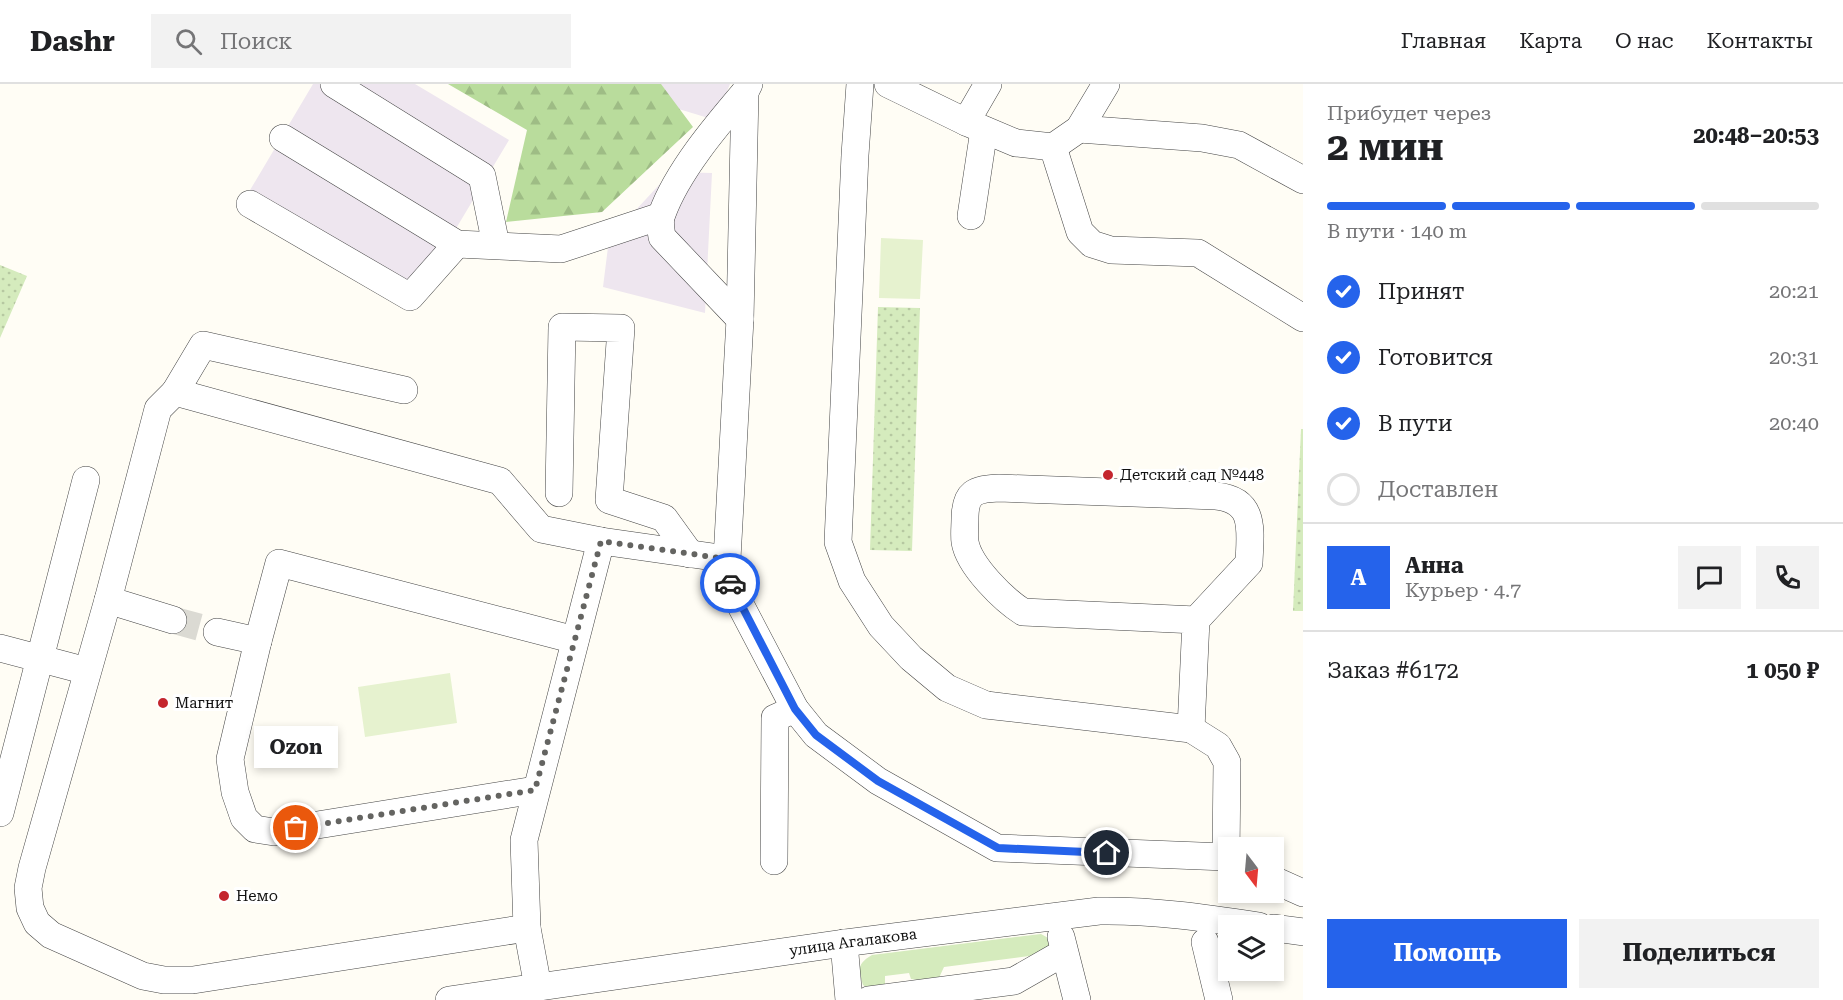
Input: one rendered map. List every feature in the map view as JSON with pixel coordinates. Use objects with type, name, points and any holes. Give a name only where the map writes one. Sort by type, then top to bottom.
[{"type":"street","points":[[334,84],[482,176],[496,244]]},
{"type":"street","points":[[860,84],[838,542],[852,581],[881,626],[911,658],[947,688],[986,705],[1191,729],[1218,746],[1227,762],[1227,837]]},
{"type":"street","points":[[888,84],[1016,143],[1053,147],[1079,129],[1106,84]]},
{"type":"street","points":[[971,216],[975,126],[988,84]]},
{"type":"street","points":[[740,319],[662,237],[661,216],[682,175],[714,128],[747,88]]},
{"type":"street","points":[[747,88],[740,319],[727,559],[730,585],[795,709],[816,735],[878,781],[998,848],[1218,858]]},
{"type":"street","points":[[1079,129],[1202,138],[1239,144],[1303,180]]},
{"type":"street","points":[[283,138],[457,244],[496,244],[561,249],[661,216]]},
{"type":"street","points":[[1053,147],[1080,232],[1092,244],[1111,250],[1198,253],[1303,318]]},
{"type":"street","points":[[250,204],[410,297],[457,244]]},
{"type":"street","points":[[559,493],[562,327],[621,328],[609,500],[664,518],[690,554]]},
{"type":"street","points":[[404,390],[202,345],[175,392],[158,408],[108,600],[32,868],[28,888],[30,908],[38,923],[51,935],[143,976],[164,980],[193,980],[527,928]]},
{"type":"street","points":[[175,392],[500,481],[541,529],[601,541],[727,559]]},
{"type":"street","points":[[0,813],[86,480]]},
{"type":"street","points":[[1191,729],[1196,620],[1249,563],[1250,526],[1246,512],[1238,502],[1228,497],[1216,496],[999,488],[983,489],[972,493],[968,498],[965,510],[965,543],[971,557],[1009,603],[1023,612],[1196,620]]},
{"type":"street","points":[[538,987],[527,928],[524,840],[535,790],[601,541]]},
{"type":"street","points":[[535,790],[274,832],[255,829],[244,818],[235,792],[230,759],[279,563],[575,640]]},
{"type":"street","points":[[108,600],[173,620]]},
{"type":"street","points":[[217,632],[258,641]]},
{"type":"street","points":[[0,648],[87,671]]},
{"type":"street","points":[[774,861],[775,718],[795,709]]},
{"type":"street","points":[[1284,884],[1303,893]]},
{"type":"street","name":"улица Агалакова","points":[[449,1000],[1057,915],[1125,910],[1218,919]]},
{"type":"street","points":[[1057,915],[1063,953],[1077,1000]]},
{"type":"street","points":[[1284,929],[1303,932]]},
{"type":"street","points":[[1204,942],[1219,1000]]},
{"type":"street","points":[[844,943],[849,1000]]},
{"type":"street","points":[[869,1000],[1014,981],[1063,953]]},
{"type":"shaded area","points":[[313,84],[415,84],[509,140],[409,307],[240,207]]},
{"type":"shaded area","points":[[596,84],[730,84],[715,120]]},
{"type":"shaded area","points":[[671,172],[712,173],[705,313],[603,287],[609,239]]},
{"type":"green space","points":[[448,84],[661,84],[693,127],[602,212],[506,222],[527,130]]},
{"type":"green space","points":[[881,238],[923,240],[920,299],[879,298]]},
{"type":"green space","points":[[0,265],[27,276],[0,338]]},
{"type":"green space","points":[[878,307],[920,308],[912,551],[870,550]]},
{"type":"green space","points":[[1301,429],[1303,429],[1303,611],[1293,611]]},
{"type":"green space","points":[[450,673],[457,723],[365,737],[358,687]]},
{"type":"green space","points":[[1041,934],[1050,939],[1050,947],[1044,954],[944,967],[937,982],[911,979],[909,973],[885,976],[885,984],[873,991],[863,985],[860,975],[861,964],[872,955]]},
{"type":"tunnel","points":[[173,620],[217,632]]},
{"type":"way so far","points":[[296,828],[535,790],[601,541],[727,559],[730,583]]},
{"type":"place","name":"Детский сад №448","points":[[1108,475]]},
{"type":"place","name":"Магнит","points":[[163,703]]},
{"type":"place","name":"Ozon","points":[[296,828]]},
{"type":"place","name":"Немо","points":[[224,896]]},
{"type":"route","points":[[730,583],[795,709],[816,735],[878,781],[998,848],[1107,853]]}]
